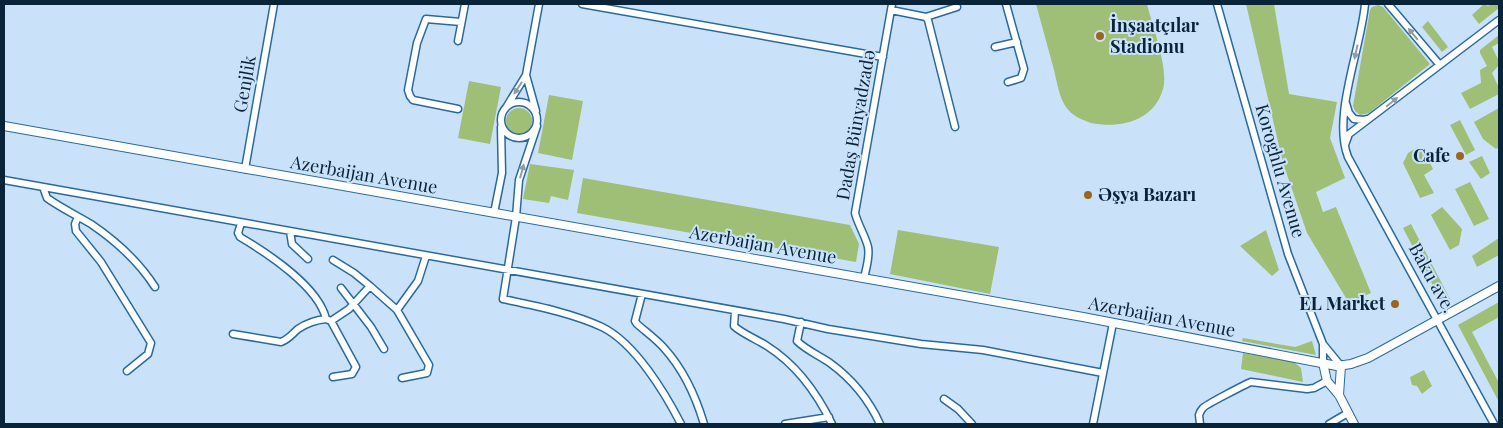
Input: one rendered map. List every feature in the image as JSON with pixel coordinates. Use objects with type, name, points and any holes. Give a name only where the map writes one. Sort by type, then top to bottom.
[{"type":"street","name":"Genjlik","points":[[244,170],[274,4]]},
{"type":"street","points":[[458,41],[465,4]]},
{"type":"street","points":[[494,213],[502,173],[501,121],[505,110],[526,75],[539,4]]},
{"type":"street","points":[[582,4],[883,57]]},
{"type":"street","points":[[1006,4],[1024,69],[1021,78],[1008,82]]},
{"type":"street","name":"Koroghlu Avenue","points":[[1217,4],[1278,223],[1303,295],[1323,344]]},
{"type":"street","points":[[1344,146],[1343,120],[1365,4]]},
{"type":"street","points":[[1364,13],[1371,4]]},
{"type":"street","points":[[1388,4],[1439,64]]},
{"type":"street","points":[[892,7],[926,17],[957,7]]},
{"type":"street","name":"Dadaş Bünyadzadə","points":[[864,278],[868,247],[857,224],[855,213],[892,7]]},
{"type":"street","points":[[926,17],[930,24],[955,127]]},
{"type":"street","points":[[458,110],[414,100],[408,90],[417,43],[426,19],[461,22]]},
{"type":"street","points":[[1344,146],[1349,134],[1499,20]]},
{"type":"street","points":[[995,47],[1017,42]]},
{"type":"street","points":[[526,75],[537,118],[537,126],[522,170],[503,299],[581,319],[604,328],[616,336],[646,366],[681,424]]},
{"type":"street","points":[[1346,102],[1349,113],[1354,119],[1363,120],[1371,118]]},
{"type":"street","points":[[505,110],[515,103],[524,103],[531,107],[537,118]]},
{"type":"street","points":[[501,121],[506,133],[517,138],[529,136],[537,126]]},
{"type":"street","name":"Azerbaijan Avenue","points":[[4,126],[244,170],[864,278],[1341,366],[1368,358],[1499,286]]},
{"type":"street","name":"Baku ave.","points":[[1344,146],[1348,157],[1494,424]]},
{"type":"street","points":[[4,180],[801,322],[828,330],[983,350],[1103,373]]},
{"type":"street","points":[[43,187],[47,198],[91,224],[126,252],[147,274],[155,287]]},
{"type":"street","points":[[78,217],[75,224],[76,231],[102,262],[151,343],[148,354],[127,371]]},
{"type":"street","points":[[241,223],[238,233],[240,237],[271,256],[306,287],[321,306],[356,367],[352,374],[333,378]]},
{"type":"street","points":[[290,232],[292,244],[308,259]]},
{"type":"street","points":[[397,310],[418,280],[426,256]]},
{"type":"street","points":[[333,260],[354,273],[397,310],[429,365],[426,373],[402,378]]},
{"type":"street","points":[[233,334],[281,342],[287,340],[299,328],[312,321],[328,320],[354,304],[370,286]]},
{"type":"street","points":[[340,288],[371,327],[384,349]]},
{"type":"street","points":[[642,294],[636,321],[663,346],[675,362],[691,389],[704,424]]},
{"type":"street","points":[[735,311],[734,326],[770,348],[801,373],[832,424]]},
{"type":"street","points":[[801,322],[798,340],[830,363],[856,386],[880,424]]},
{"type":"street","points":[[1093,424],[1113,323]]},
{"type":"street","points":[[1323,344],[1323,363],[1327,381],[1339,395],[1354,424]]},
{"type":"street","points":[[1323,344],[1341,366],[1339,395]]},
{"type":"street","points":[[1200,424],[1199,415],[1204,406],[1251,382],[1314,388],[1327,381]]},
{"type":"street","points":[[944,399],[958,409],[972,424]]},
{"type":"street","points":[[1329,424],[1348,413]]},
{"type":"street","points":[[785,424],[829,417]]},
{"type":"green space","name":"İnşaatçılar Stadionu","points":[[1036,4],[1147,4],[1164,70],[1163,89],[1159,100],[1152,109],[1134,120],[1113,125],[1091,123],[1080,119],[1068,110],[1060,94]]},
{"type":"green space","points":[[1246,4],[1274,4],[1289,94],[1337,102],[1330,138],[1345,178],[1316,192],[1323,212],[1336,207],[1371,293],[1349,303],[1307,233],[1283,163]]},
{"type":"green space","points":[[1484,4],[1488,6],[1499,4],[1499,8],[1479,24],[1472,15]]},
{"type":"green space","points":[[1378,5],[1383,7],[1430,64],[1369,113],[1360,115],[1353,106],[1370,10]]},
{"type":"green space","points":[[1428,21],[1448,47],[1442,52],[1422,27]]},
{"type":"green space","points":[[1499,35],[1499,43],[1492,47],[1499,65],[1492,73],[1499,88],[1499,94],[1470,109],[1461,93],[1481,83],[1480,70],[1487,66],[1480,50]]},
{"type":"green space","points":[[469,81],[501,87],[490,144],[458,138]]},
{"type":"green space","points":[[549,95],[583,101],[572,160],[538,153]]},
{"type":"green space","points":[[519,108],[528,112],[532,121],[528,130],[519,134],[510,130],[506,121],[510,112]]},
{"type":"green space","points":[[1499,108],[1499,147],[1496,149],[1483,139],[1474,122]]},
{"type":"green space","points":[[1460,120],[1475,150],[1466,155],[1450,125]]},
{"type":"green space","points":[[1418,147],[1420,152],[1424,150],[1433,169],[1424,175],[1434,193],[1420,198],[1403,163],[1408,153]]},
{"type":"green space","points":[[1482,156],[1490,173],[1481,179],[1469,162]]},
{"type":"green space","points":[[530,164],[574,170],[568,200],[551,196],[549,203],[523,199]]},
{"type":"green space","points":[[583,178],[850,225],[859,244],[856,262],[577,213]]},
{"type":"green space","points":[[1470,182],[1489,219],[1474,226],[1455,189]]},
{"type":"green space","points":[[1442,207],[1462,229],[1459,245],[1450,250],[1431,215]]},
{"type":"green space","points":[[1411,224],[1450,299],[1442,303],[1403,228]]},
{"type":"green space","points":[[898,230],[999,247],[990,294],[890,274]]},
{"type":"green space","points":[[1266,230],[1279,270],[1272,276],[1240,246]]},
{"type":"green space","points":[[1499,238],[1499,255],[1477,267],[1472,256]]},
{"type":"green space","points":[[1499,302],[1499,317],[1472,332],[1499,383],[1499,402],[1458,325]]},
{"type":"green space","points":[[1243,338],[1295,347],[1312,341],[1316,355],[1242,341]]},
{"type":"green space","points":[[1243,353],[1294,362],[1301,368],[1303,382],[1241,369]]},
{"type":"green space","points":[[1424,370],[1432,386],[1422,394],[1417,386],[1412,385],[1410,377]]},
{"type":"place","name":"İnşaatçılar Stadionu","points":[[1100,36]]},
{"type":"place","name":"Cafe","points":[[1460,156]]},
{"type":"place","name":"Əşya Bazarı","points":[[1088,195]]},
{"type":"place","name":"EL Market","points":[[1395,304]]}]
